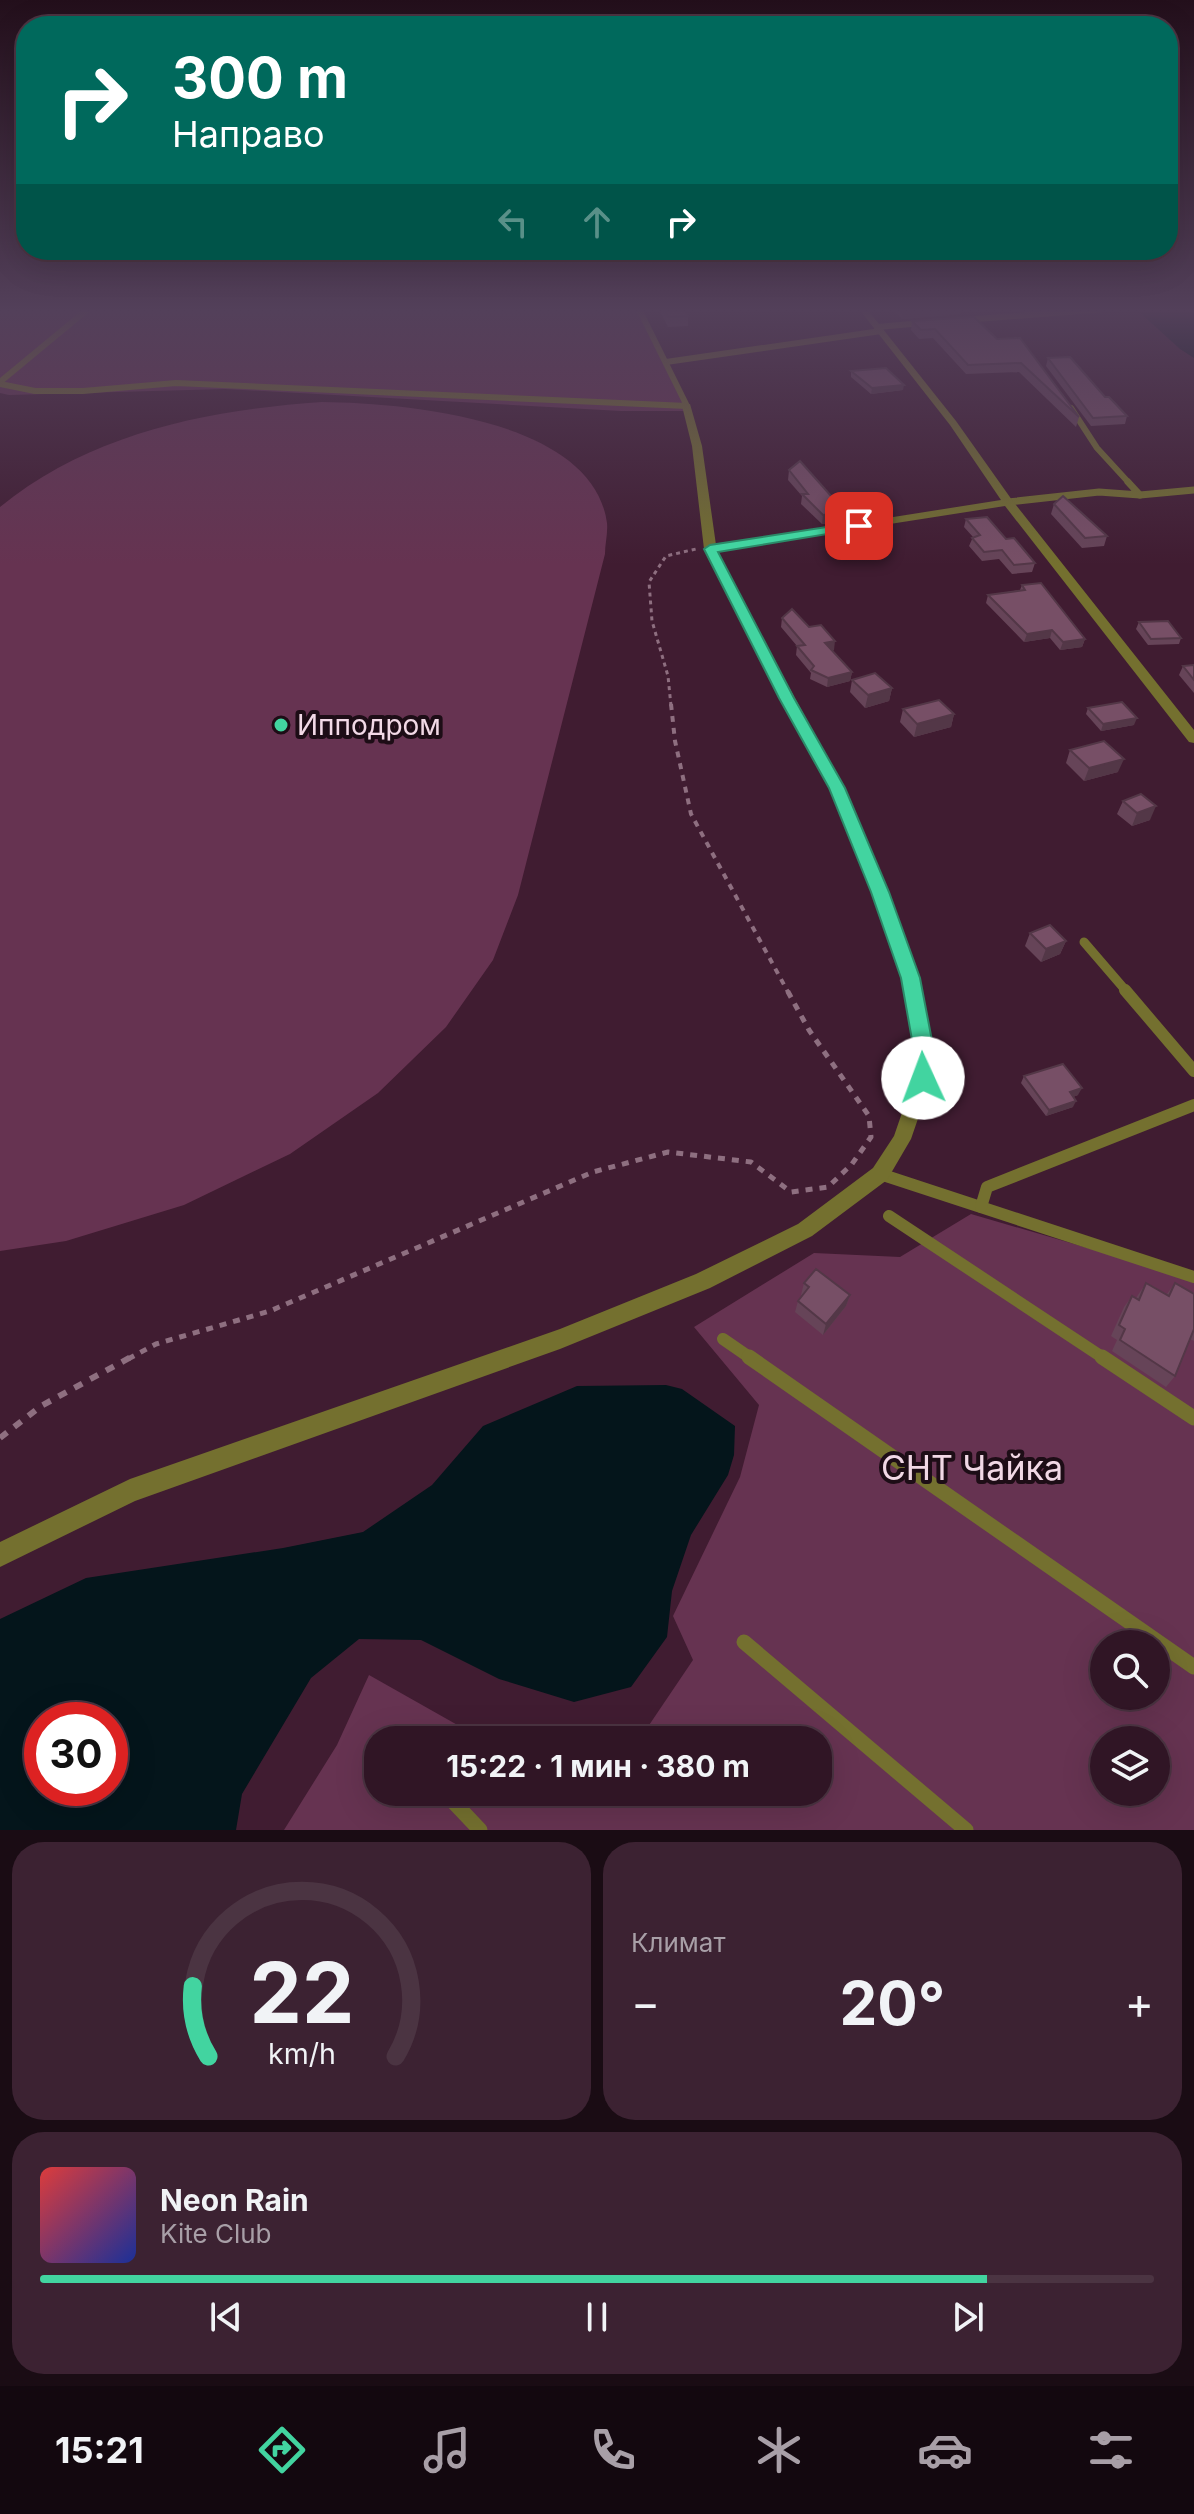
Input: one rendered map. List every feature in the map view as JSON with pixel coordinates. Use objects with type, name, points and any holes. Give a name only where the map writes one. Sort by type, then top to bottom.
[{"type":"street","points":[[930,394],[1008,502],[1194,739]]},
{"type":"street","points":[[0,1555],[130,1491],[560,1339],[703,1281],[805,1230],[880,1174],[902,1139],[923,1078],[924,1051],[911,978],[837,788],[786,698],[710,549],[702,476],[687,406]]},
{"type":"street","points":[[710,549],[1008,502]]},
{"type":"lane","points":[[429,394],[687,406],[681,394]]},
{"type":"lane","points":[[1062,396],[1097,448],[1140,495]]},
{"type":"lane","points":[[1008,502],[1099,492],[1140,495],[1194,490]]},
{"type":"lane","points":[[1084,942],[1194,1071]]},
{"type":"lane","points":[[981,1207],[987,1187],[1194,1105]]},
{"type":"lane","points":[[880,1174],[1194,1277]]},
{"type":"lane","points":[[889,1216],[1194,1418]]},
{"type":"lane","points":[[723,1339],[1194,1667]]},
{"type":"lane","points":[[744,1642],[966,1830]]},
{"type":"lane","points":[[457,1806],[480,1830]]},
{"type":"path","points":[[0,1438],[41,1406],[156,1344],[270,1311],[593,1172],[668,1152],[751,1162],[791,1192],[828,1187],[852,1164],[871,1137],[869,1116],[809,1030],[691,814],[675,741],[668,676],[652,621],[649,582],[666,556],[689,549],[710,549]]},
{"type":"green space","points":[[322,394],[681,394],[689,411],[621,411]]},
{"type":"green space","name":"Ипподром","points":[[322,402],[444,413],[489,424],[532,439],[568,460],[594,488],[607,523],[605,554],[518,895],[493,960],[446,1027],[378,1093],[290,1154],[184,1205],[66,1241],[0,1251],[0,507],[73,460],[112,443],[194,419],[236,411]]},
{"type":"green space","name":"СНТ Чайка","points":[[971,1214],[1194,1279],[1194,1830],[284,1830],[337,1745],[369,1675],[459,1726],[364,1726],[364,1806],[832,1806],[832,1726],[648,1726],[693,1660],[673,1616],[740,1477],[759,1405],[694,1327],[814,1253],[900,1257]]},
{"type":"shaded area","points":[[666,1385],[682,1389],[735,1426],[734,1455],[728,1475],[691,1535],[672,1591],[667,1637],[631,1687],[574,1702],[499,1679],[421,1640],[359,1639],[311,1678],[242,1794],[236,1830],[0,1830],[0,1619],[86,1578],[283,1548],[363,1532],[432,1485],[483,1426],[577,1386]]},
{"type":"building","points":[[1055,394],[1062,394],[1079,417]]},
{"type":"building","points":[[1075,394],[1109,397],[1127,416],[1093,418]]},
{"type":"building","points":[[800,461],[839,505],[850,504],[858,510],[823,515],[802,494],[808,494],[789,470]]},
{"type":"building","points":[[1063,496],[1107,536],[1085,538],[1054,504]]},
{"type":"building","points":[[987,517],[1006,539],[1014,538],[1035,563],[1014,565],[1002,550],[984,552],[972,538],[980,535],[966,519]]},
{"type":"building","points":[[870,518],[884,530],[862,535],[847,522]]},
{"type":"building","points":[[1041,583],[1085,639],[1063,642],[1052,630],[1027,634],[988,595],[1025,590],[1022,585]]},
{"type":"building","points":[[792,609],[809,627],[821,625],[835,641],[825,643],[852,672],[828,678],[811,670],[814,666],[797,646],[805,645],[782,618]]},
{"type":"building","points":[[1168,621],[1181,638],[1151,639],[1139,622]]},
{"type":"building","points":[[1194,665],[1194,680],[1183,666]]},
{"type":"building","points":[[875,673],[892,688],[868,695],[852,680]]},
{"type":"building","points":[[939,700],[954,714],[917,724],[903,709]]},
{"type":"building","points":[[1122,702],[1137,718],[1103,724],[1088,708]]},
{"type":"building","points":[[1104,741],[1124,759],[1089,768],[1070,750]]},
{"type":"building","points":[[1141,794],[1156,806],[1137,813],[1123,801]]},
{"type":"building","points":[[1050,925],[1066,941],[1046,949],[1030,933]]},
{"type":"building","points":[[1063,1064],[1082,1088],[1070,1092],[1076,1101],[1049,1110],[1024,1076]]},
{"type":"building","points":[[816,1269],[850,1295],[826,1324],[798,1301],[809,1287],[804,1283]]},
{"type":"building","points":[[1146,1283],[1169,1296],[1175,1283],[1194,1294],[1194,1329],[1175,1376],[1120,1340],[1125,1329],[1119,1325],[1132,1296],[1139,1300]]},
{"type":"place","name":"Ипподром","points":[[281,725]]},
{"type":"route","points":[[859,526],[710,549],[786,698],[837,788],[880,892],[911,978],[924,1051],[923,1078]]}]
